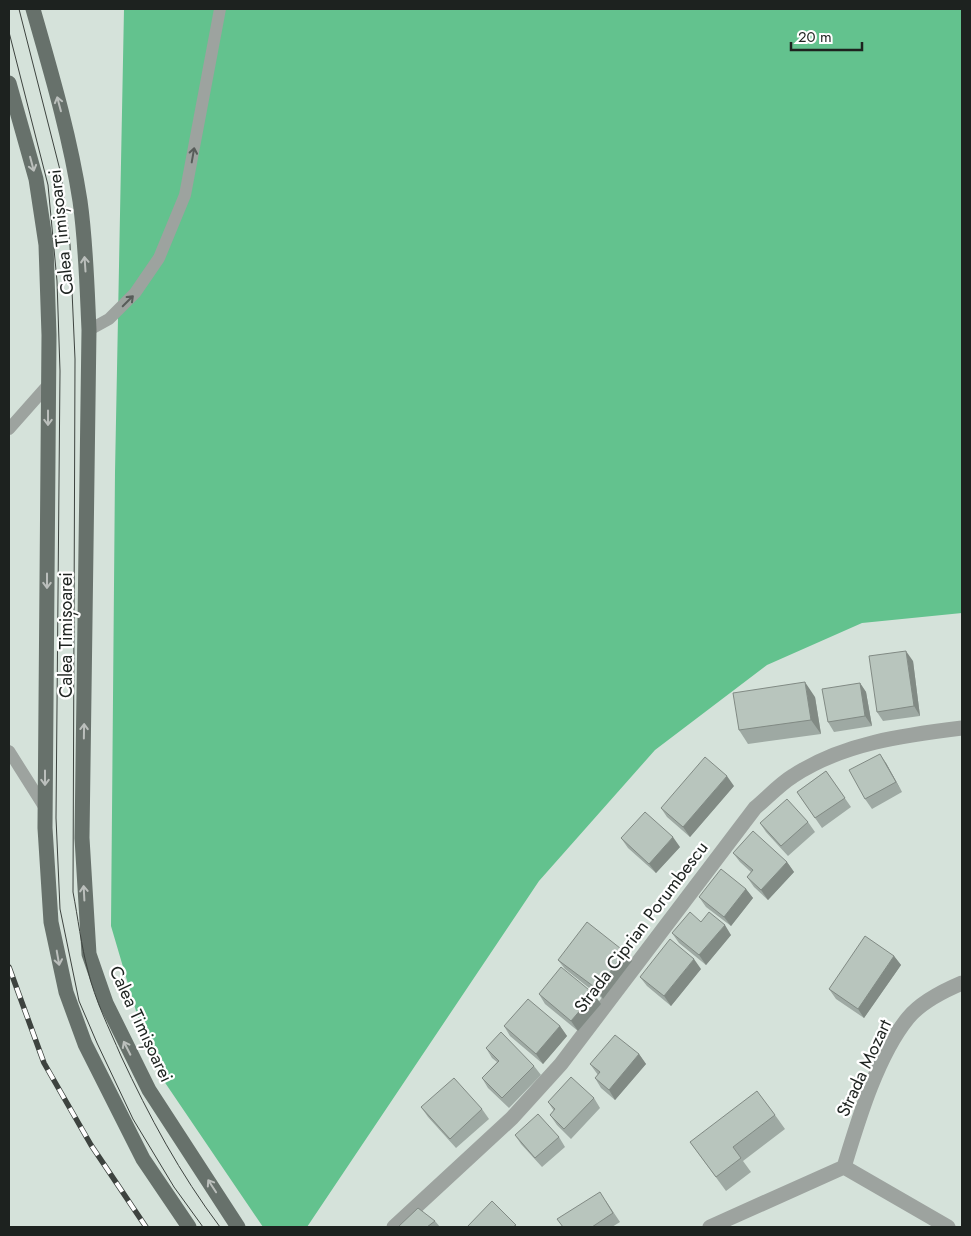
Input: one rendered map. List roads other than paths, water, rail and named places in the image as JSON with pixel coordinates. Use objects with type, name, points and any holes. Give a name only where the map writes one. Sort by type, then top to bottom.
[{"type":"main road","name":"Calea Timișoarei","points":[[34,9],[69,140],[80,202],[89,330],[82,838],[89,954],[106,1003],[149,1090],[238,1227]]},
{"type":"main road","name":"Calea Timișoarei","points":[[9,83],[36,179],[46,245],[48,385],[45,808],[52,922],[66,992],[85,1044],[143,1159],[189,1227]]},
{"type":"street","name":"Strada Ciprian Porumbescu","points":[[394,1227],[512,1118],[561,1064],[755,808],[793,776],[835,753],[871,743],[962,728]]},
{"type":"street","name":"Strada Mozart","points":[[844,1167],[862,1109],[890,1047],[908,1018],[940,992],[962,983]]},
{"type":"street","points":[[710,1227],[844,1167],[948,1227]]},
{"type":"lane","points":[[89,330],[109,319],[135,293],[159,258],[185,195],[220,9]]},
{"type":"lane","points":[[9,429],[48,385]]},
{"type":"lane","points":[[9,751],[45,808]]},
{"type":"tram line","points":[[19,9],[61,174],[70,245],[75,359],[73,892],[81,941],[94,993],[121,1056],[166,1144],[205,1207],[220,1227]]},
{"type":"tram line","points":[[9,32],[48,185],[57,281],[60,371],[56,818],[60,909],[79,1001],[97,1043],[133,1119],[174,1187],[203,1227]]},
{"type":"railway","points":[[9,967],[44,1063],[91,1145],[146,1227]]}]
